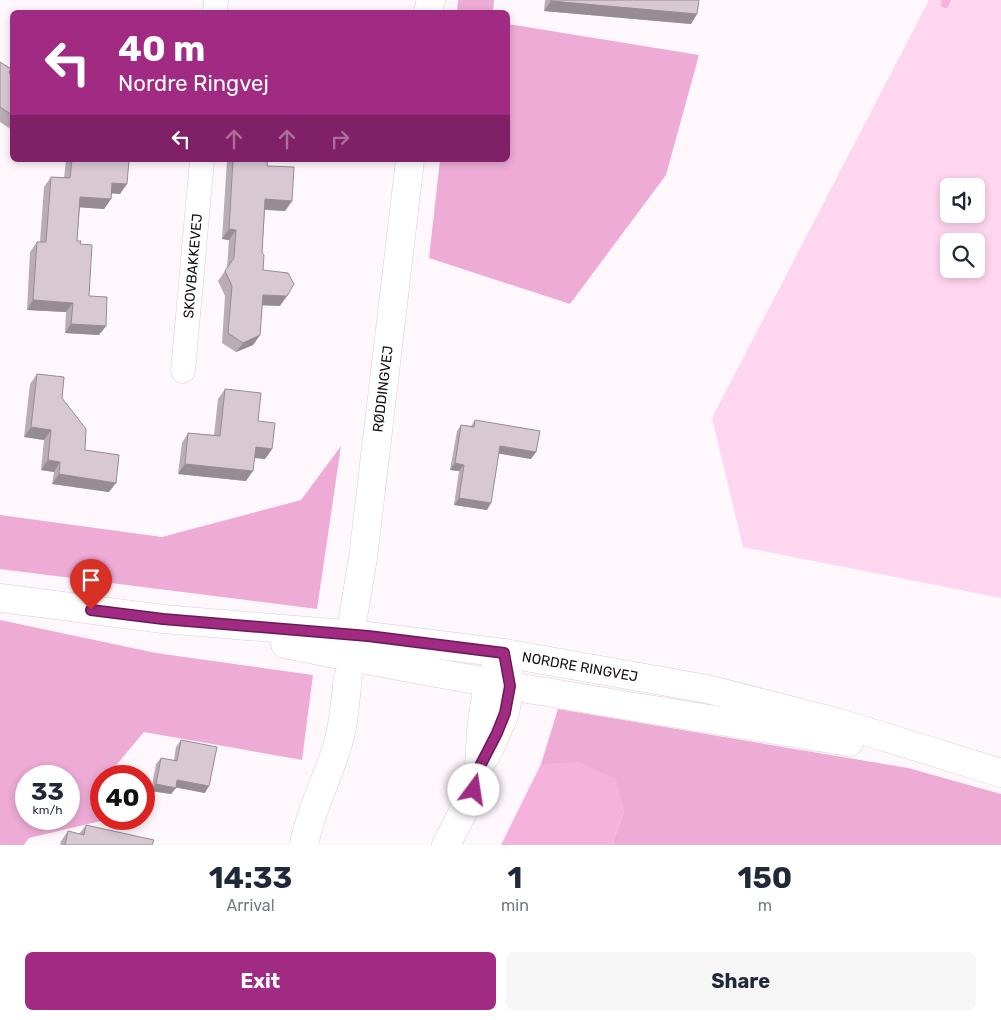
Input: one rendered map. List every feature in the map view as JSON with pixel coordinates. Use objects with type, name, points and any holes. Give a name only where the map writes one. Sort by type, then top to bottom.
[{"type":"main road","name":"RØDDINGVEJ","points":[[353,617],[363,558],[410,162]]},
{"type":"main road","name":"NORDRE RINGVEJ","points":[[0,598],[163,619],[368,636],[504,653],[707,690],[836,722],[1001,773]]},
{"type":"main road","name":"NORDRE RINGVEJ","points":[[163,619],[364,660],[959,761]]},
{"type":"main road","points":[[446,845],[474,790],[479,768],[480,730],[500,684],[504,653]]},
{"type":"main road","points":[[304,845],[307,830],[337,748],[348,677]]},
{"type":"street","name":"SKOVBAKKEVEJ","points":[[183,371],[202,162]]},
{"type":"shaded area","points":[[458,0],[494,0],[493,10],[457,10]]},
{"type":"shaded area","points":[[929,0],[1001,0],[1001,598],[743,547],[712,418]]},
{"type":"shaded area","points":[[510,24],[699,55],[666,175],[570,304],[429,258],[440,162],[510,162]]},
{"type":"shaded area","points":[[341,446],[317,609],[0,569],[0,515],[162,537],[301,500]]},
{"type":"shaded area","points":[[0,620],[156,653],[313,675],[302,760],[144,732],[116,765],[90,765],[90,824],[80,826],[80,765],[15,765],[15,830],[63,830],[29,838],[24,845],[0,845]]},
{"type":"shaded area","points":[[558,709],[908,768],[1001,794],[1001,845],[612,845],[624,811],[541,764]]},
{"type":"shaded area","points":[[579,762],[616,779],[624,811],[612,845],[501,845],[541,764]]},
{"type":"building","points":[[551,0],[699,0],[697,14]]},
{"type":"building","points":[[0,62],[10,68],[10,114],[0,107]]},
{"type":"building","points":[[72,162],[129,162],[127,184],[112,183],[111,199],[80,197],[77,241],[81,241],[80,244],[92,245],[89,296],[107,297],[106,326],[71,324],[73,303],[33,300],[37,242],[46,242],[51,177],[70,178]]},
{"type":"building","points":[[233,162],[268,162],[267,166],[294,167],[292,201],[265,199],[262,253],[264,255],[263,270],[288,273],[294,284],[287,296],[263,295],[260,335],[243,343],[228,333],[232,286],[225,271],[234,258],[236,230],[229,229]]},
{"type":"building","points":[[37,374],[64,377],[62,398],[86,429],[85,450],[119,455],[116,483],[59,474],[60,462],[48,460],[51,430],[31,427]]},
{"type":"building","points":[[225,389],[261,393],[258,421],[275,423],[272,449],[256,447],[253,471],[185,464],[188,433],[220,436]]},
{"type":"building","points":[[475,420],[540,431],[536,452],[500,446],[491,503],[459,498],[464,465],[455,463],[461,425],[474,427]]},
{"type":"building","points":[[181,740],[217,747],[209,786],[177,780],[176,788],[156,784],[161,758],[177,761]]},
{"type":"building","points":[[86,825],[90,826],[90,830],[109,830],[154,840],[152,845],[65,845],[68,831],[84,835]]},
{"type":"waterway","points":[[945,4],[947,0]]},
{"type":"route","points":[[91,610],[163,619],[368,636],[504,653],[510,686],[505,713],[479,768],[474,790]]}]
